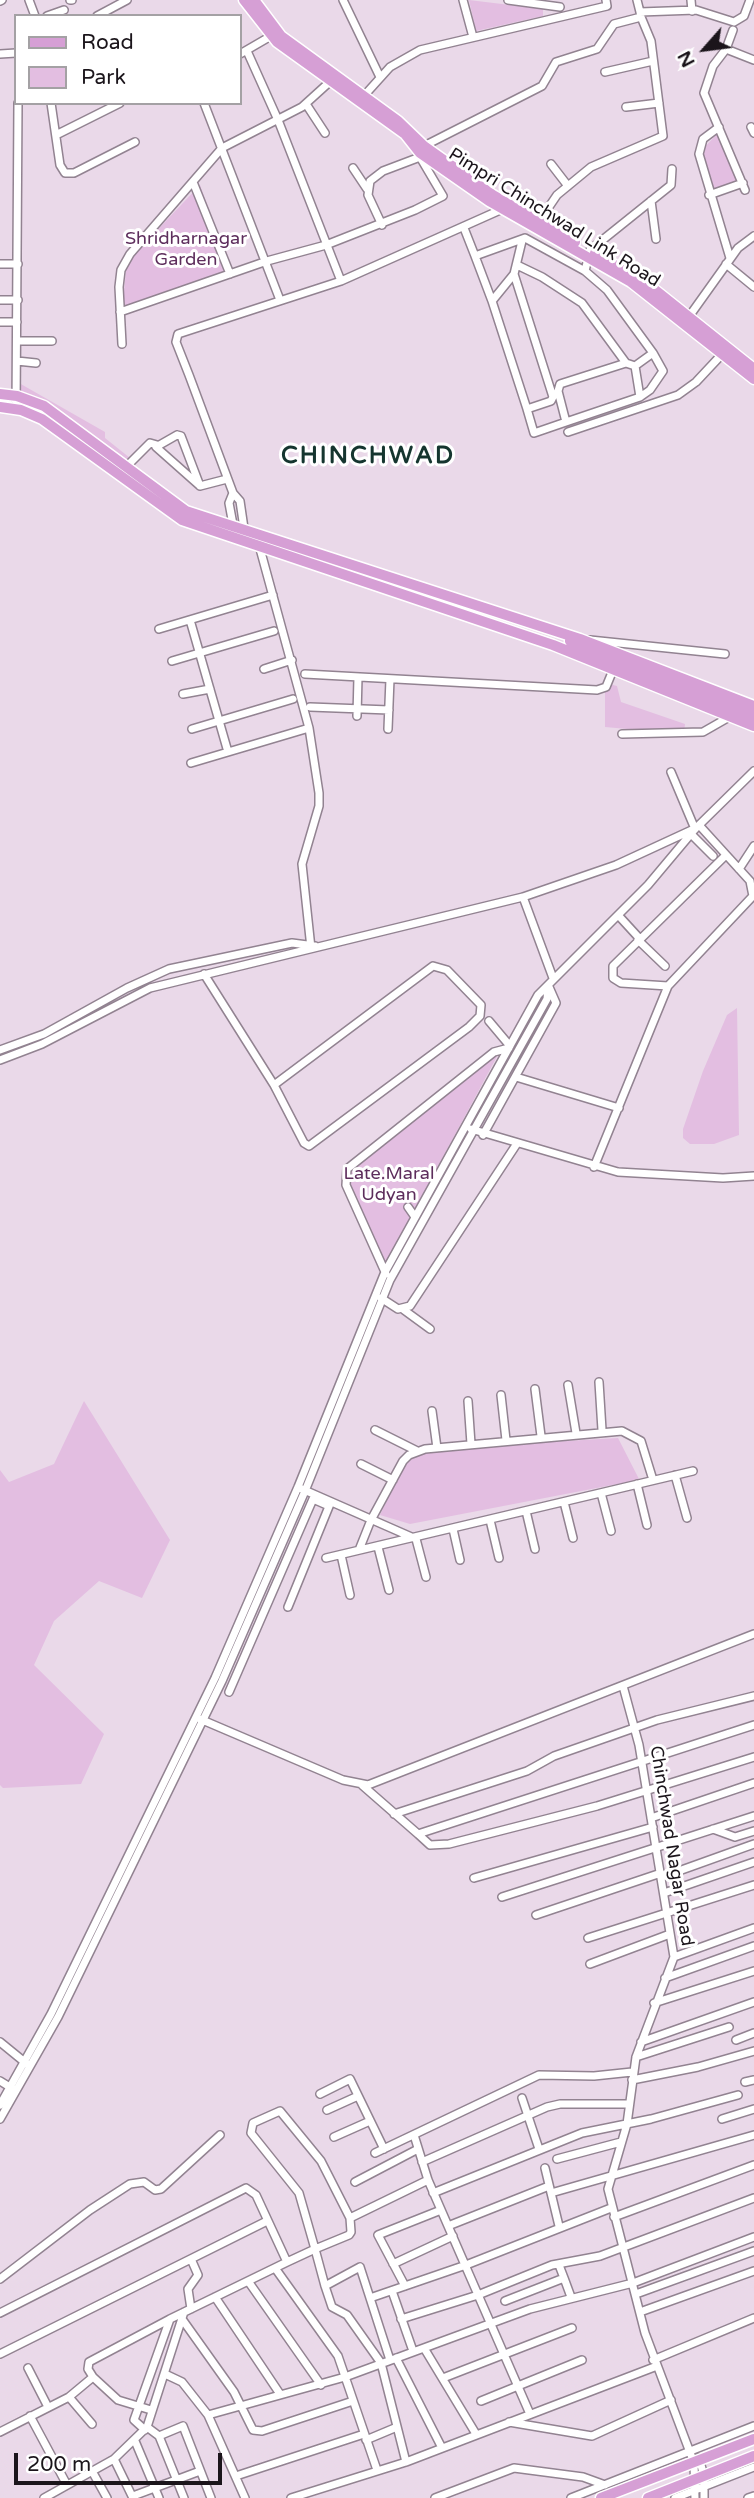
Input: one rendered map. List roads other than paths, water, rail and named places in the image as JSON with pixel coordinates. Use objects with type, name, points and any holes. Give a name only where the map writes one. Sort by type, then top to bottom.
[{"type":"main road","name":"Pimpri Chinchwad Link Road","points":[[244,0],[271,36],[334,78]]},
{"type":"main road","name":"Pimpri Chinchwad Link Road","points":[[254,0],[281,36],[405,134],[421,152],[508,207],[635,276],[688,318],[754,379]]},
{"type":"main road","name":"Pimpri Chinchwad Link Road","points":[[725,351],[754,369]]},
{"type":"main road","points":[[0,394],[17,396],[52,411],[175,506],[557,633],[754,716]]},
{"type":"main road","points":[[0,407],[16,409],[42,419],[170,514],[553,645],[754,726]]},
{"type":"main road","points":[[489,624],[492,610]]},
{"type":"main road","points":[[553,645],[578,642],[635,660],[754,706]]},
{"type":"main road","points":[[601,2498],[754,2439]]},
{"type":"main road","points":[[648,2498],[699,2486],[754,2456]]},
{"type":"street","points":[[101,14],[127,0]]},
{"type":"street","points":[[343,0],[380,76]]},
{"type":"street","points":[[463,0],[473,37]]},
{"type":"street","points":[[508,0],[560,4],[559,17]]},
{"type":"street","points":[[361,98],[380,76],[398,61],[420,50],[607,6],[607,0]]},
{"type":"street","points":[[538,224],[557,195],[602,161],[663,136],[651,41],[637,0]]},
{"type":"street","points":[[691,0],[692,10]]},
{"type":"street","points":[[367,189],[370,181],[383,171],[541,86],[556,62],[597,49],[614,24],[641,15],[692,10],[734,22],[744,16],[750,0]]},
{"type":"street","points":[[53,14],[64,10]]},
{"type":"street","points":[[709,195],[744,186],[704,93],[713,66],[726,49],[733,30]]},
{"type":"street","points":[[271,36],[243,52],[278,120],[341,281]]},
{"type":"street","points":[[726,49],[754,60]]},
{"type":"street","points":[[605,72],[653,61]]},
{"type":"street","points":[[122,344],[119,287],[125,260],[222,148],[306,104],[334,78]]},
{"type":"street","points":[[626,107],[659,103]]},
{"type":"street","points":[[306,104],[325,132]]},
{"type":"street","points":[[16,409],[18,105]]},
{"type":"street","points":[[51,105],[60,165],[65,173],[135,142]]},
{"type":"street","points":[[56,135],[116,105]]},
{"type":"street","points":[[205,105],[280,300]]},
{"type":"street","points":[[719,127],[703,139],[699,154],[728,261],[754,287]]},
{"type":"street","points":[[120,312],[382,225],[443,196],[421,152]]},
{"type":"street","points":[[551,164],[568,186]]},
{"type":"street","points":[[353,169],[367,189],[382,225]]},
{"type":"street","points":[[585,271],[591,254],[673,183],[672,169]]},
{"type":"street","points":[[193,182],[230,274]]},
{"type":"street","points":[[651,201],[656,239]]},
{"type":"street","points":[[246,542],[240,501],[227,479],[176,338],[183,331],[341,281],[508,207]]},
{"type":"street","points":[[464,228],[492,301],[534,433],[640,397],[650,390],[663,371],[607,290],[585,271],[525,238],[475,256]]},
{"type":"street","points":[[688,318],[728,261],[746,240],[754,236]]},
{"type":"street","points":[[492,301],[514,274],[522,241]]},
{"type":"street","points":[[0,264],[18,264]]},
{"type":"street","points":[[517,265],[542,277],[582,303],[626,363],[635,366]]},
{"type":"street","points":[[514,274],[552,397],[551,401],[527,409]]},
{"type":"street","points":[[0,300],[18,300]]},
{"type":"street","points":[[0,322],[18,322]]},
{"type":"street","points":[[17,341],[52,341]]},
{"type":"street","points":[[568,432],[678,395],[725,351]]},
{"type":"street","points":[[635,366],[653,354]]},
{"type":"street","points":[[17,361],[36,363]]},
{"type":"street","points":[[566,422],[558,391],[560,384],[626,363]]},
{"type":"street","points":[[635,366],[640,397]]},
{"type":"street","points":[[157,445],[181,436],[200,486]]},
{"type":"street","points":[[126,467],[150,443],[157,445],[200,486]]},
{"type":"street","points":[[200,486],[227,479]]},
{"type":"street","points":[[233,493],[229,503],[236,538]]},
{"type":"street","points":[[257,534],[309,728],[319,793],[319,806],[302,864],[313,947]]},
{"type":"street","points":[[159,629],[273,595]]},
{"type":"street","points":[[190,620],[228,752]]},
{"type":"street","points":[[172,661],[274,631]]},
{"type":"street","points":[[578,642],[725,654]]},
{"type":"street","points":[[635,660],[640,645]]},
{"type":"street","points":[[264,669],[292,660]]},
{"type":"street","points":[[305,674],[597,690],[606,687],[613,670]]},
{"type":"street","points":[[357,712],[358,677]]},
{"type":"street","points":[[388,729],[390,679]]},
{"type":"street","points":[[183,694],[210,688]]},
{"type":"street","points":[[192,729],[293,699]]},
{"type":"street","points":[[310,707],[357,712],[389,710]]},
{"type":"street","points":[[622,734],[703,732],[731,716]]},
{"type":"street","points":[[191,763],[309,728]]},
{"type":"street","points":[[0,2119],[199,1719],[302,1489],[381,1298],[538,995],[675,856],[695,830],[754,771]]},
{"type":"street","points":[[670,772],[695,830],[713,856]]},
{"type":"street","points":[[594,1167],[668,986],[753,896],[750,881],[726,855],[695,830]]},
{"type":"street","points":[[0,1060],[42,1044],[136,994],[204,974],[523,897],[586,877],[695,830]]},
{"type":"street","points":[[739,869],[754,846]]},
{"type":"street","points":[[668,986],[621,983],[613,978],[613,966],[726,855]]},
{"type":"street","points":[[523,897],[553,978]]},
{"type":"street","points":[[618,915],[665,967]]},
{"type":"street","points":[[0,1051],[44,1034],[127,988],[169,969],[292,943],[313,947]]},
{"type":"street","points":[[204,974],[274,1085],[304,1143],[309,1146],[469,1027],[480,1016],[481,1005],[447,970],[433,966],[274,1085]]},
{"type":"street","points":[[483,1135],[556,1003],[548,986]]},
{"type":"street","points":[[302,1489],[385,1272],[415,1217],[547,999],[548,986]]},
{"type":"street","points":[[489,1021],[510,1047]]},
{"type":"street","points":[[390,1280],[346,1185],[348,1170],[494,1052],[510,1047]]},
{"type":"street","points":[[516,1077],[619,1108]]},
{"type":"street","points":[[470,1129],[594,1167],[642,1175],[723,1178],[754,1176]]},
{"type":"street","points":[[404,1310],[516,1145]]},
{"type":"street","points":[[408,1207],[415,1217]]},
{"type":"street","points":[[381,1298],[404,1310],[430,1329]]},
{"type":"street","points":[[599,1382],[602,1430]]},
{"type":"street","points":[[568,1385],[576,1433]]},
{"type":"street","points":[[535,1389],[541,1436]]},
{"type":"street","points":[[502,1395],[506,1440]]},
{"type":"street","points":[[468,1401],[471,1444]]},
{"type":"street","points":[[432,1411],[437,1448]]},
{"type":"street","points":[[375,1430],[417,1451]]},
{"type":"street","points":[[359,1550],[371,1520],[403,1461],[417,1451],[541,1436],[622,1430],[641,1441],[653,1480]]},
{"type":"street","points":[[361,1464],[393,1480]]},
{"type":"street","points":[[326,1558],[416,1539],[693,1471]]},
{"type":"street","points":[[675,1475],[687,1518]]},
{"type":"street","points":[[637,1484],[648,1525]]},
{"type":"street","points":[[302,1489],[328,1503]]},
{"type":"street","points":[[601,1493],[611,1531]]},
{"type":"street","points":[[229,1692],[313,1499],[416,1539]]},
{"type":"street","points":[[564,1502],[573,1538]]},
{"type":"street","points":[[288,1607],[328,1503]]},
{"type":"street","points":[[526,1511],[535,1549]]},
{"type":"street","points":[[489,1520],[499,1558]]},
{"type":"street","points":[[453,1529],[460,1560]]},
{"type":"street","points":[[416,1539],[426,1577]]},
{"type":"street","points":[[378,1547],[389,1590]]},
{"type":"street","points":[[341,1555],[350,1595]]},
{"type":"street","points":[[362,1785],[386,1781],[754,1634]]},
{"type":"street","name":"Chinchwad Nagar Road","points":[[623,1686],[647,1791],[674,1957],[654,2003],[636,2057],[627,2124],[609,2178],[611,2208],[655,2363],[690,2451],[697,2462],[699,2486],[704,2498]]},
{"type":"street","points":[[394,1814],[527,1771],[554,1756],[634,1728],[754,1696]]},
{"type":"street","points":[[199,1719],[362,1785],[430,1845],[449,1844],[647,1791],[754,1757]]},
{"type":"street","points":[[418,1834],[754,1725]]},
{"type":"street","points":[[651,1818],[754,1783]]},
{"type":"street","points":[[502,1898],[754,1816]]},
{"type":"street","points":[[474,1878],[653,1828]]},
{"type":"street","points":[[712,1829],[735,1837],[754,1831]]},
{"type":"street","points":[[536,1915],[754,1844]]},
{"type":"street","points":[[664,1894],[754,1862]]},
{"type":"street","points":[[588,1938],[754,1885]]},
{"type":"street","points":[[674,1957],[754,1927]]},
{"type":"street","points":[[590,1965],[670,1934]]},
{"type":"street","points":[[665,1978],[754,1946]]},
{"type":"street","points":[[654,2003],[754,1971]]},
{"type":"street","points":[[641,2042],[754,2002]]},
{"type":"street","points":[[636,2057],[729,2027]]},
{"type":"street","points":[[736,2040],[754,2033]]},
{"type":"street","points":[[2,2047],[27,2064]]},
{"type":"street","points":[[375,2153],[539,2075],[632,2076],[698,2067],[754,2051]]},
{"type":"street","points":[[320,2094],[350,2080],[384,2149]]},
{"type":"street","points":[[746,2082],[754,2080]]},
{"type":"street","points":[[0,2081],[13,2089]]},
{"type":"street","points":[[0,2105],[13,2089]]},
{"type":"street","points":[[433,2193],[582,2133],[738,2095]]},
{"type":"street","points":[[327,2110],[358,2096]]},
{"type":"street","points":[[522,2098],[539,2149]]},
{"type":"street","points":[[422,2162],[527,2115],[560,2104],[628,2104]]},
{"type":"street","points":[[722,2119],[754,2109]]},
{"type":"street","points":[[151,2410],[118,2400],[93,2377],[88,2365],[92,2359],[287,2262],[315,2249],[349,2235],[352,2228],[350,2218],[321,2161],[285,2115],[274,2113],[253,2123],[254,2137],[299,2193],[315,2249],[325,2286],[332,2307],[347,2315],[381,2363],[406,2462]]},
{"type":"street","points":[[334,2137],[370,2121]]},
{"type":"street","points":[[414,2134],[433,2193],[530,2414]]},
{"type":"street","points":[[0,2279],[90,2210],[130,2184],[144,2182],[155,2190],[161,2189],[220,2135]]},
{"type":"street","points":[[448,2227],[550,2190],[609,2178],[754,2135]]},
{"type":"street","points":[[557,2159],[621,2142]]},
{"type":"street","points":[[355,2182],[418,2149]]},
{"type":"street","points":[[614,2217],[754,2165]]},
{"type":"street","points":[[545,2168],[559,2226]]},
{"type":"street","points":[[350,2218],[428,2180]]},
{"type":"street","points":[[0,2313],[246,2188],[256,2195],[287,2262]]},
{"type":"street","points":[[401,2319],[478,2295],[538,2270],[582,2262],[754,2198]]},
{"type":"street","points":[[370,2298],[466,2265],[559,2226],[611,2208]]},
{"type":"street","points":[[405,2286],[378,2235],[441,2210]]},
{"type":"street","points":[[0,2354],[267,2221]]},
{"type":"street","points":[[393,2264],[453,2236]]},
{"type":"street","points":[[208,2415],[321,2385],[571,2297],[633,2283],[754,2237]]},
{"type":"street","points":[[636,2294],[754,2251]]},
{"type":"street","points":[[44,2498],[114,2459],[146,2429],[186,2313],[188,2289],[198,2275],[191,2259]]},
{"type":"street","points":[[559,2265],[571,2297]]},
{"type":"street","points":[[325,2286],[360,2267],[393,2359],[442,2448]]},
{"type":"street","points":[[275,2268],[331,2345],[377,2470]]},
{"type":"street","points":[[640,2312],[754,2271]]},
{"type":"street","points":[[505,2301],[564,2278]]},
{"type":"street","points":[[248,2281],[321,2385]]},
{"type":"street","points":[[392,2291],[413,2351]]},
{"type":"street","points":[[215,2297],[280,2394]]},
{"type":"street","points":[[186,2313],[241,2405],[249,2426],[256,2431],[353,2401]]},
{"type":"street","points":[[291,2498],[406,2462],[530,2414],[655,2363],[754,2318]]},
{"type":"street","points":[[170,2319],[134,2422],[159,2436],[184,2498]]},
{"type":"street","points":[[443,2378],[572,2328]]},
{"type":"street","points":[[424,2348],[476,2434]]},
{"type":"street","points":[[481,2402],[582,2360]]},
{"type":"street","points":[[28,2368],[48,2407]]},
{"type":"street","points":[[165,2374],[182,2382],[208,2415],[245,2498]]},
{"type":"street","points":[[0,2432],[69,2397],[93,2377]]},
{"type":"street","points":[[69,2397],[92,2424]]},
{"type":"street","points":[[508,2422],[592,2436],[671,2400]]},
{"type":"street","points":[[30,2416],[67,2485]]},
{"type":"street","points":[[159,2436],[183,2426],[211,2498]]},
{"type":"street","points":[[571,2498],[754,2426]]},
{"type":"street","points":[[236,2476],[397,2427]]},
{"type":"street","points":[[135,2441],[159,2498]]},
{"type":"street","points":[[114,2459],[133,2497],[200,2471]]},
{"type":"street","points":[[675,2498],[699,2486],[754,2467]]},
{"type":"street","points":[[435,2498],[514,2468],[583,2477],[606,2485]]},
{"type":"street","points":[[92,2471],[107,2498]]},
{"type":"street","points":[[748,2498],[754,2496]]},
{"type":"district","name":"CHINCHWAD","points":[[368,457]]},
{"type":"park label","name":"Shridharnagar Garden","points":[[186,249]]},
{"type":"park label","name":"Late.Maral Udyan","points":[[389,1184]]}]
